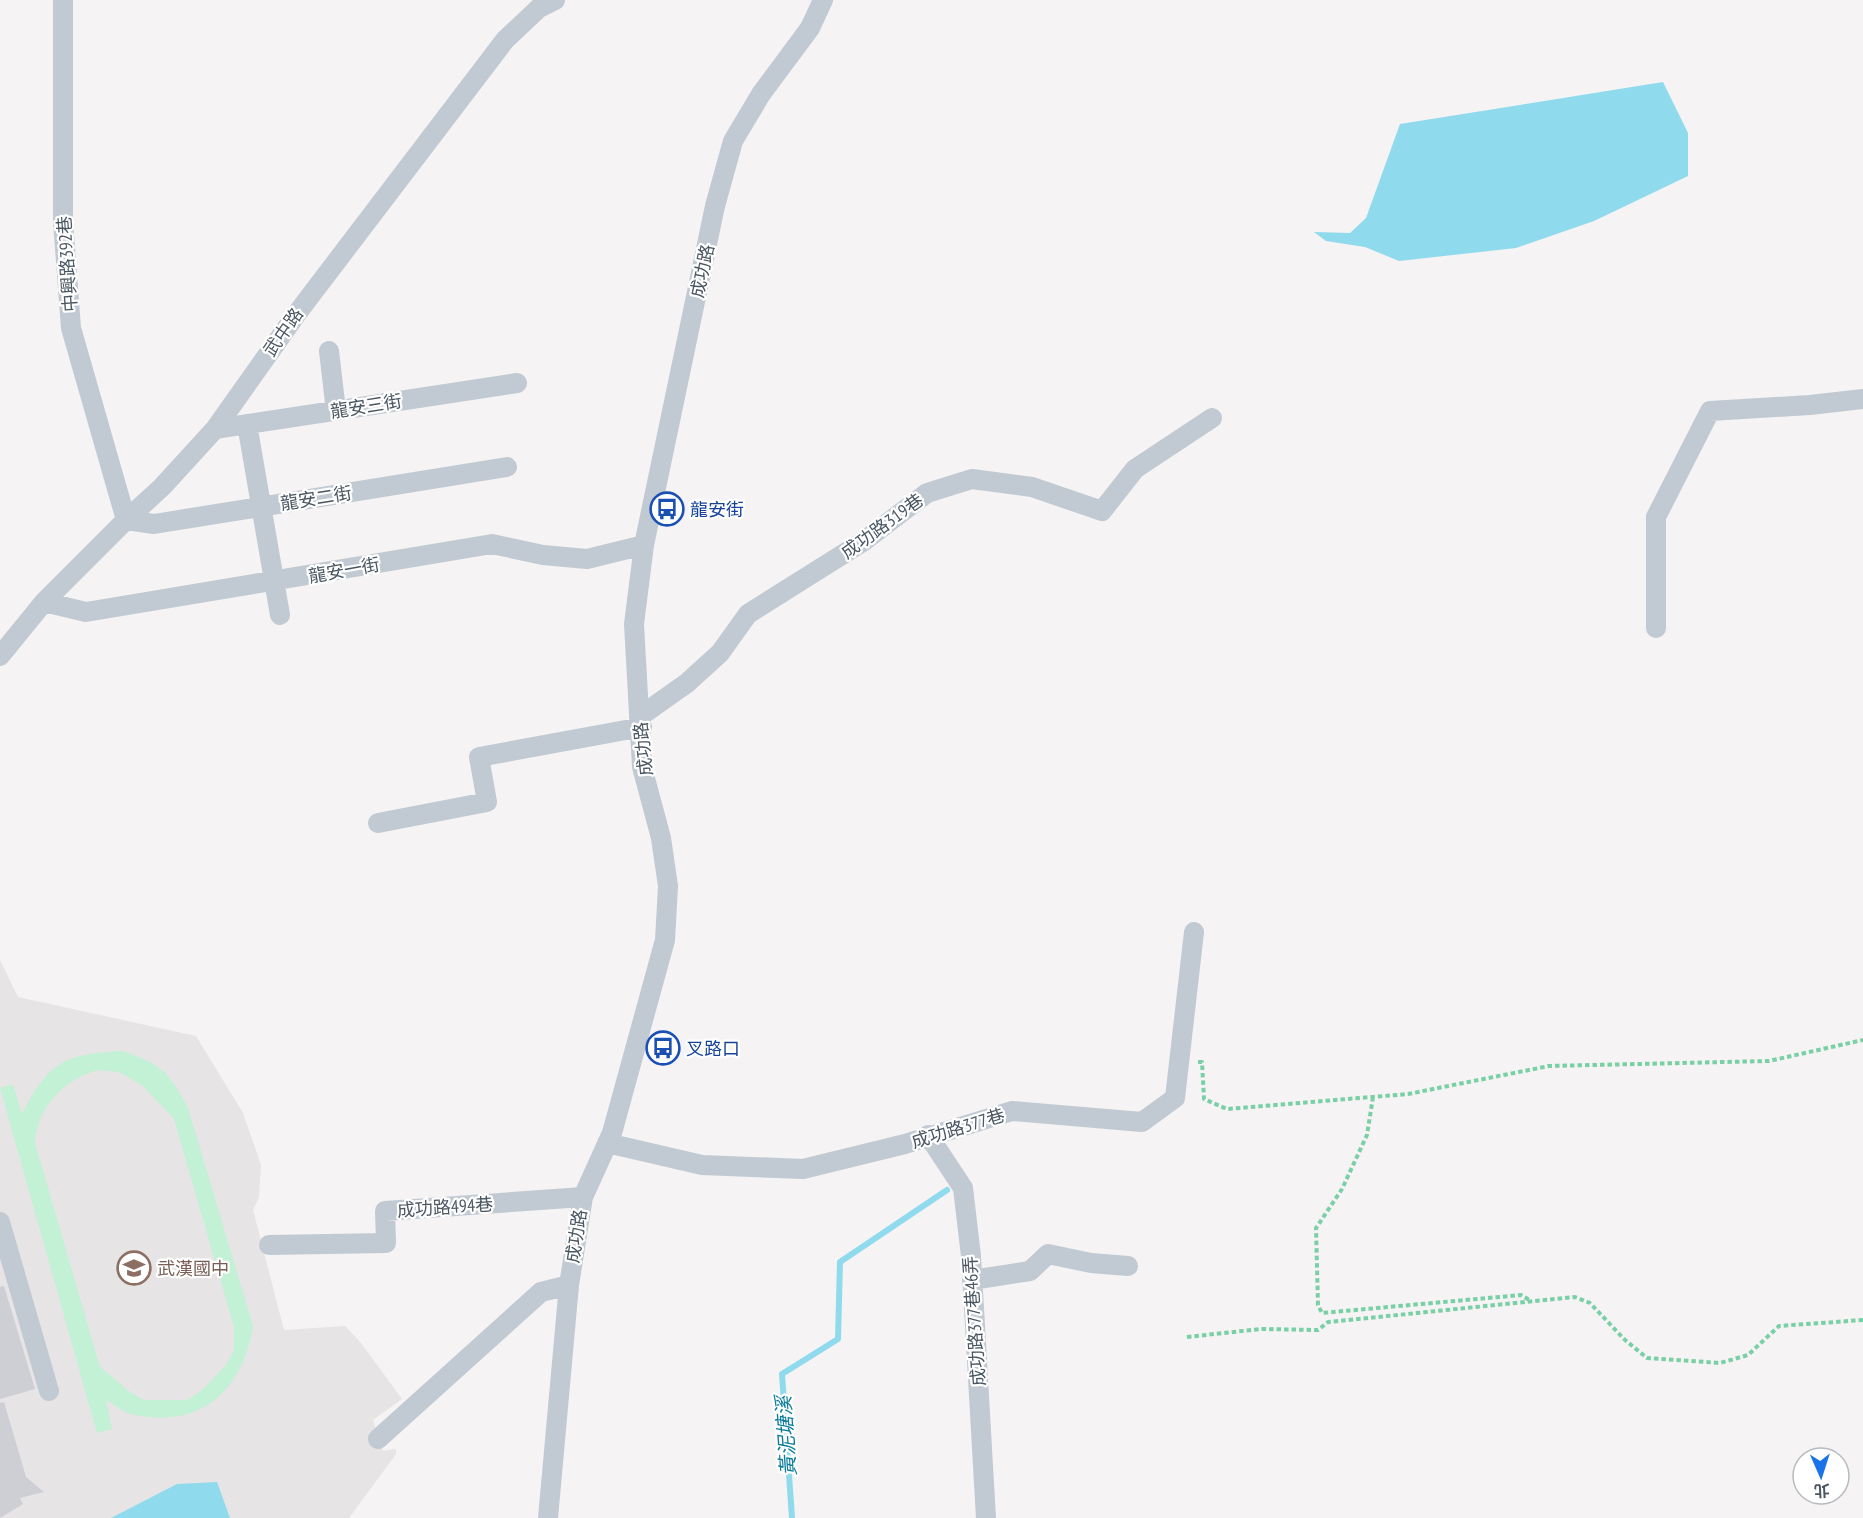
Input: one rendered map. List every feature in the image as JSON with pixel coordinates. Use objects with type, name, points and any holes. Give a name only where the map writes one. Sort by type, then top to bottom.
[{"type":"street","name":"中興路392巷","points":[[63,0],[63,221],[71,328],[126,520]]},
{"type":"street","name":"武中路","points":[[0,656],[44,602],[162,487],[215,429],[298,312],[504,40],[539,8],[555,0]]},
{"type":"street","name":"成功路","points":[[548,1518],[569,1285],[583,1197],[607,1143],[665,940],[668,886],[661,838],[642,767],[634,624],[644,545],[713,218],[733,141],[761,94],[810,28],[824,0]]},
{"type":"street","points":[[329,351],[336,411]]},
{"type":"street","name":"龍安三街","points":[[215,429],[517,383]]},
{"type":"street","points":[[1656,628],[1656,517],[1710,411],[1810,405],[1863,399]]},
{"type":"street","name":"成功路319巷","points":[[640,722],[720,653],[748,614],[864,541],[927,493],[972,479],[1032,487],[1102,511],[1135,469],[1212,418]]},
{"type":"street","points":[[247,424],[280,615]]},
{"type":"street","name":"龍安二街","points":[[126,520],[154,524],[507,467]]},
{"type":"street","name":"龍安一街","points":[[44,602],[86,612],[492,544],[543,555],[587,559],[644,545]]},
{"type":"street","points":[[378,823],[487,802],[478,757],[640,722]]},
{"type":"street","name":"成功路377巷","points":[[607,1143],[702,1165],[803,1169],[905,1144],[1012,1110],[1142,1122],[1175,1098],[1194,932]]},
{"type":"street","name":"成功路377巷46弄","points":[[928,1135],[963,1188],[972,1280],[986,1518]]},
{"type":"street","name":"成功路494巷","points":[[269,1245],[386,1243],[385,1210],[583,1197]]},
{"type":"street","points":[[0,1222],[50,1391]]},
{"type":"street","points":[[972,1280],[1030,1271],[1048,1254],[1091,1263],[1128,1266]]},
{"type":"street","points":[[378,1438],[540,1292],[569,1285]]},
{"type":"path","points":[[1179,1061],[1202,1062],[1204,1099],[1227,1109],[1408,1094],[1549,1066],[1769,1061],[1863,1040]]},
{"type":"path","points":[[1373,1097],[1367,1135],[1342,1189],[1316,1228],[1318,1305],[1322,1314],[1521,1295],[1531,1301]]},
{"type":"path","points":[[1187,1337],[1261,1329],[1318,1330],[1328,1322],[1575,1297],[1590,1303],[1625,1340],[1647,1358],[1720,1364],[1748,1355],[1779,1326],[1863,1320]]},
{"type":"shaded area","name":"武漢國中","points":[[0,960],[18,997],[196,1036],[243,1113],[261,1165],[259,1197],[253,1210],[284,1330],[345,1326],[361,1343],[402,1399],[373,1420],[383,1451],[396,1449],[396,1454],[349,1518],[0,1518]]},
{"type":"green space","points":[[123,1051],[156,1065],[175,1085],[188,1108],[253,1326],[240,1368],[229,1386],[199,1410],[180,1416],[159,1418],[131,1414],[106,1400],[112,1429],[97,1433],[0,1088],[13,1084],[22,1114],[41,1082],[61,1064],[73,1058]],"holes":[[[98,1070],[119,1072],[143,1086],[174,1119],[234,1327],[234,1350],[226,1365],[201,1391],[187,1400],[144,1400],[130,1392],[100,1367],[35,1143],[41,1117],[54,1096],[63,1088],[85,1074]]]},
{"type":"water","points":[[1663,82],[1688,133],[1688,176],[1594,221],[1516,248],[1399,261],[1365,247],[1326,241],[1314,232],[1350,233],[1366,218],[1400,124]]},
{"type":"water","points":[[217,1482],[230,1518],[111,1518],[177,1484]]},
{"type":"building","points":[[4,1286],[35,1389],[0,1399],[0,1287]]},
{"type":"building","points":[[4,1402],[26,1477],[44,1492],[20,1498],[23,1504],[0,1518],[0,1403]]},
{"type":"waterway","name":"黃泥塘溪","points":[[792,1518],[782,1374],[838,1339],[840,1262],[947,1190]]},
{"type":"place","name":"龍安街","points":[[667,509]]},
{"type":"place","name":"叉路口","points":[[663,1048]]},
{"type":"place","name":"武漢國中","points":[[134,1268]]}]
